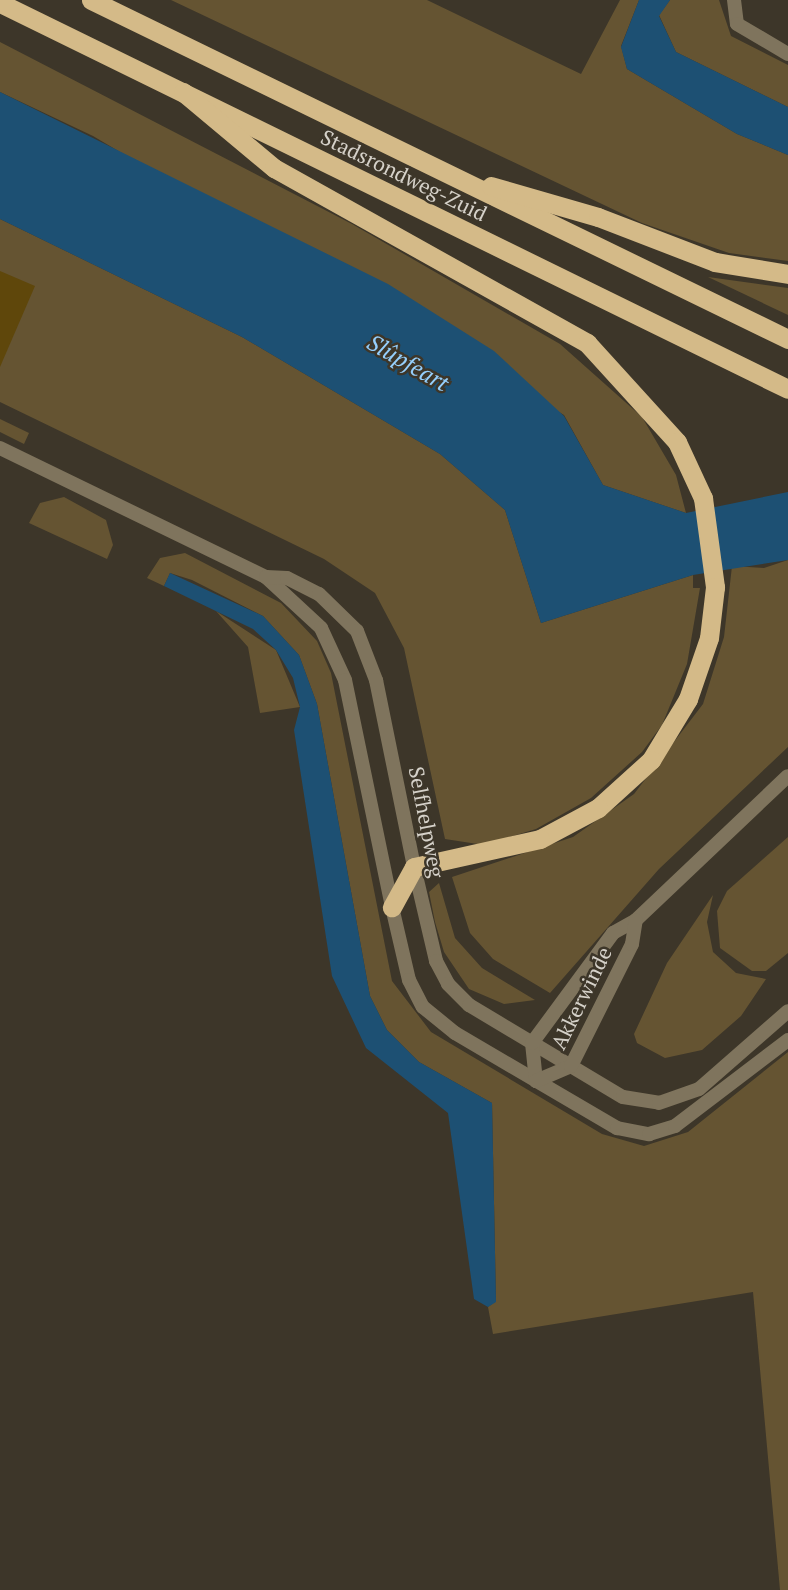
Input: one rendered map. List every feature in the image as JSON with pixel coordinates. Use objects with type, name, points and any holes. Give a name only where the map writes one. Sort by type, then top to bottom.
[{"type":"highway","name":"Stadsrondweg-Zuid","points":[[91,0],[788,339]]},
{"type":"highway","name":"Stadsrondweg-Zuid","points":[[0,3],[788,388]]},
{"type":"highway","points":[[183,92],[274,168],[587,343],[677,442],[703,498],[715,587],[709,638],[688,698],[651,760],[626,785],[541,839],[414,867],[392,907]]},
{"type":"highway","points":[[440,171],[598,217],[715,262],[788,274]]},
{"type":"street","points":[[734,0],[737,24],[788,54]]},
{"type":"street","name":"Selfhelpweg","points":[[0,448],[266,577],[321,628],[334,649],[409,980],[423,1007],[601,1121],[649,1134],[685,1121],[788,1040]]},
{"type":"street","name":"Selfhelpweg","points":[[266,577],[287,578],[318,594],[357,631],[376,680],[436,961],[448,984],[469,1005],[623,1097],[669,1101],[709,1084],[788,1011]]},
{"type":"street","name":"Akkerwinde","points":[[636,920],[632,944],[571,1066],[536,1081],[532,1043],[613,933],[636,920],[788,776]]},
{"type":"shaded area","points":[[171,0],[427,0],[581,74],[620,0],[639,0],[621,46],[627,69],[737,134],[788,155],[788,261],[729,253],[642,223]]},
{"type":"shaded area","points":[[670,0],[719,0],[731,36],[788,65],[788,107],[676,52],[659,15]]},
{"type":"shaded area","points":[[0,42],[352,224],[560,344],[642,417],[676,475],[686,513],[603,485],[564,415],[93,136],[0,92]]},
{"type":"shaded area","points":[[0,219],[242,337],[440,454],[505,510],[541,623],[693,575],[693,588],[700,588],[687,664],[662,725],[642,752],[591,798],[536,829],[484,845],[445,839],[404,648],[375,593],[324,559],[0,402]]},
{"type":"shaded area","points":[[708,277],[788,288],[788,315]]},
{"type":"shaded area","points":[[0,419],[29,433],[24,444],[0,432]]},
{"type":"shaded area","points":[[64,497],[106,520],[113,545],[107,559],[29,523],[40,503]]},
{"type":"shaded area","points":[[185,553],[281,603],[317,641],[331,673],[392,981],[431,1032],[602,1134],[644,1146],[688,1132],[788,1052],[788,1590],[780,1590],[753,1292],[493,1334],[488,1307],[496,1301],[492,1103],[419,1062],[387,1030],[370,996],[317,704],[299,655],[263,616],[192,580],[170,573],[164,586],[147,578],[160,558]]},
{"type":"shaded area","points":[[788,560],[788,747],[659,869],[550,993],[493,959],[470,933],[452,877],[573,837],[634,794],[703,704],[724,637],[732,566],[764,568]]},
{"type":"shaded area","points":[[216,611],[276,650],[300,707],[260,713],[248,647]]},
{"type":"shaded area","points":[[788,837],[788,953],[766,971],[752,971],[720,948],[717,911],[727,891]]},
{"type":"shaded area","points":[[439,883],[455,938],[482,968],[535,1000],[504,1004],[469,989],[444,952],[435,922],[429,892]]},
{"type":"shaded area","points":[[713,895],[707,922],[713,952],[736,973],[766,979],[741,1016],[702,1050],[665,1058],[637,1043],[634,1034],[667,963]]},
{"type":"water","points":[[639,0],[670,0],[659,16],[676,52],[788,107],[788,155],[737,134],[627,69],[621,47]]},
{"type":"water","name":"Slûpfeart","points":[[0,92],[388,284],[494,351],[564,416],[603,485],[686,513],[788,492],[788,560],[693,575],[541,623],[505,510],[440,454],[242,337],[0,219]]},
{"type":"water","points":[[170,573],[263,616],[299,655],[317,704],[370,996],[387,1030],[419,1062],[492,1103],[496,1302],[488,1307],[474,1299],[448,1113],[366,1048],[332,976],[294,730],[300,707],[293,678],[276,650],[253,629],[164,586]]},
{"type":"building","points":[[0,271],[35,286],[0,367]]}]
